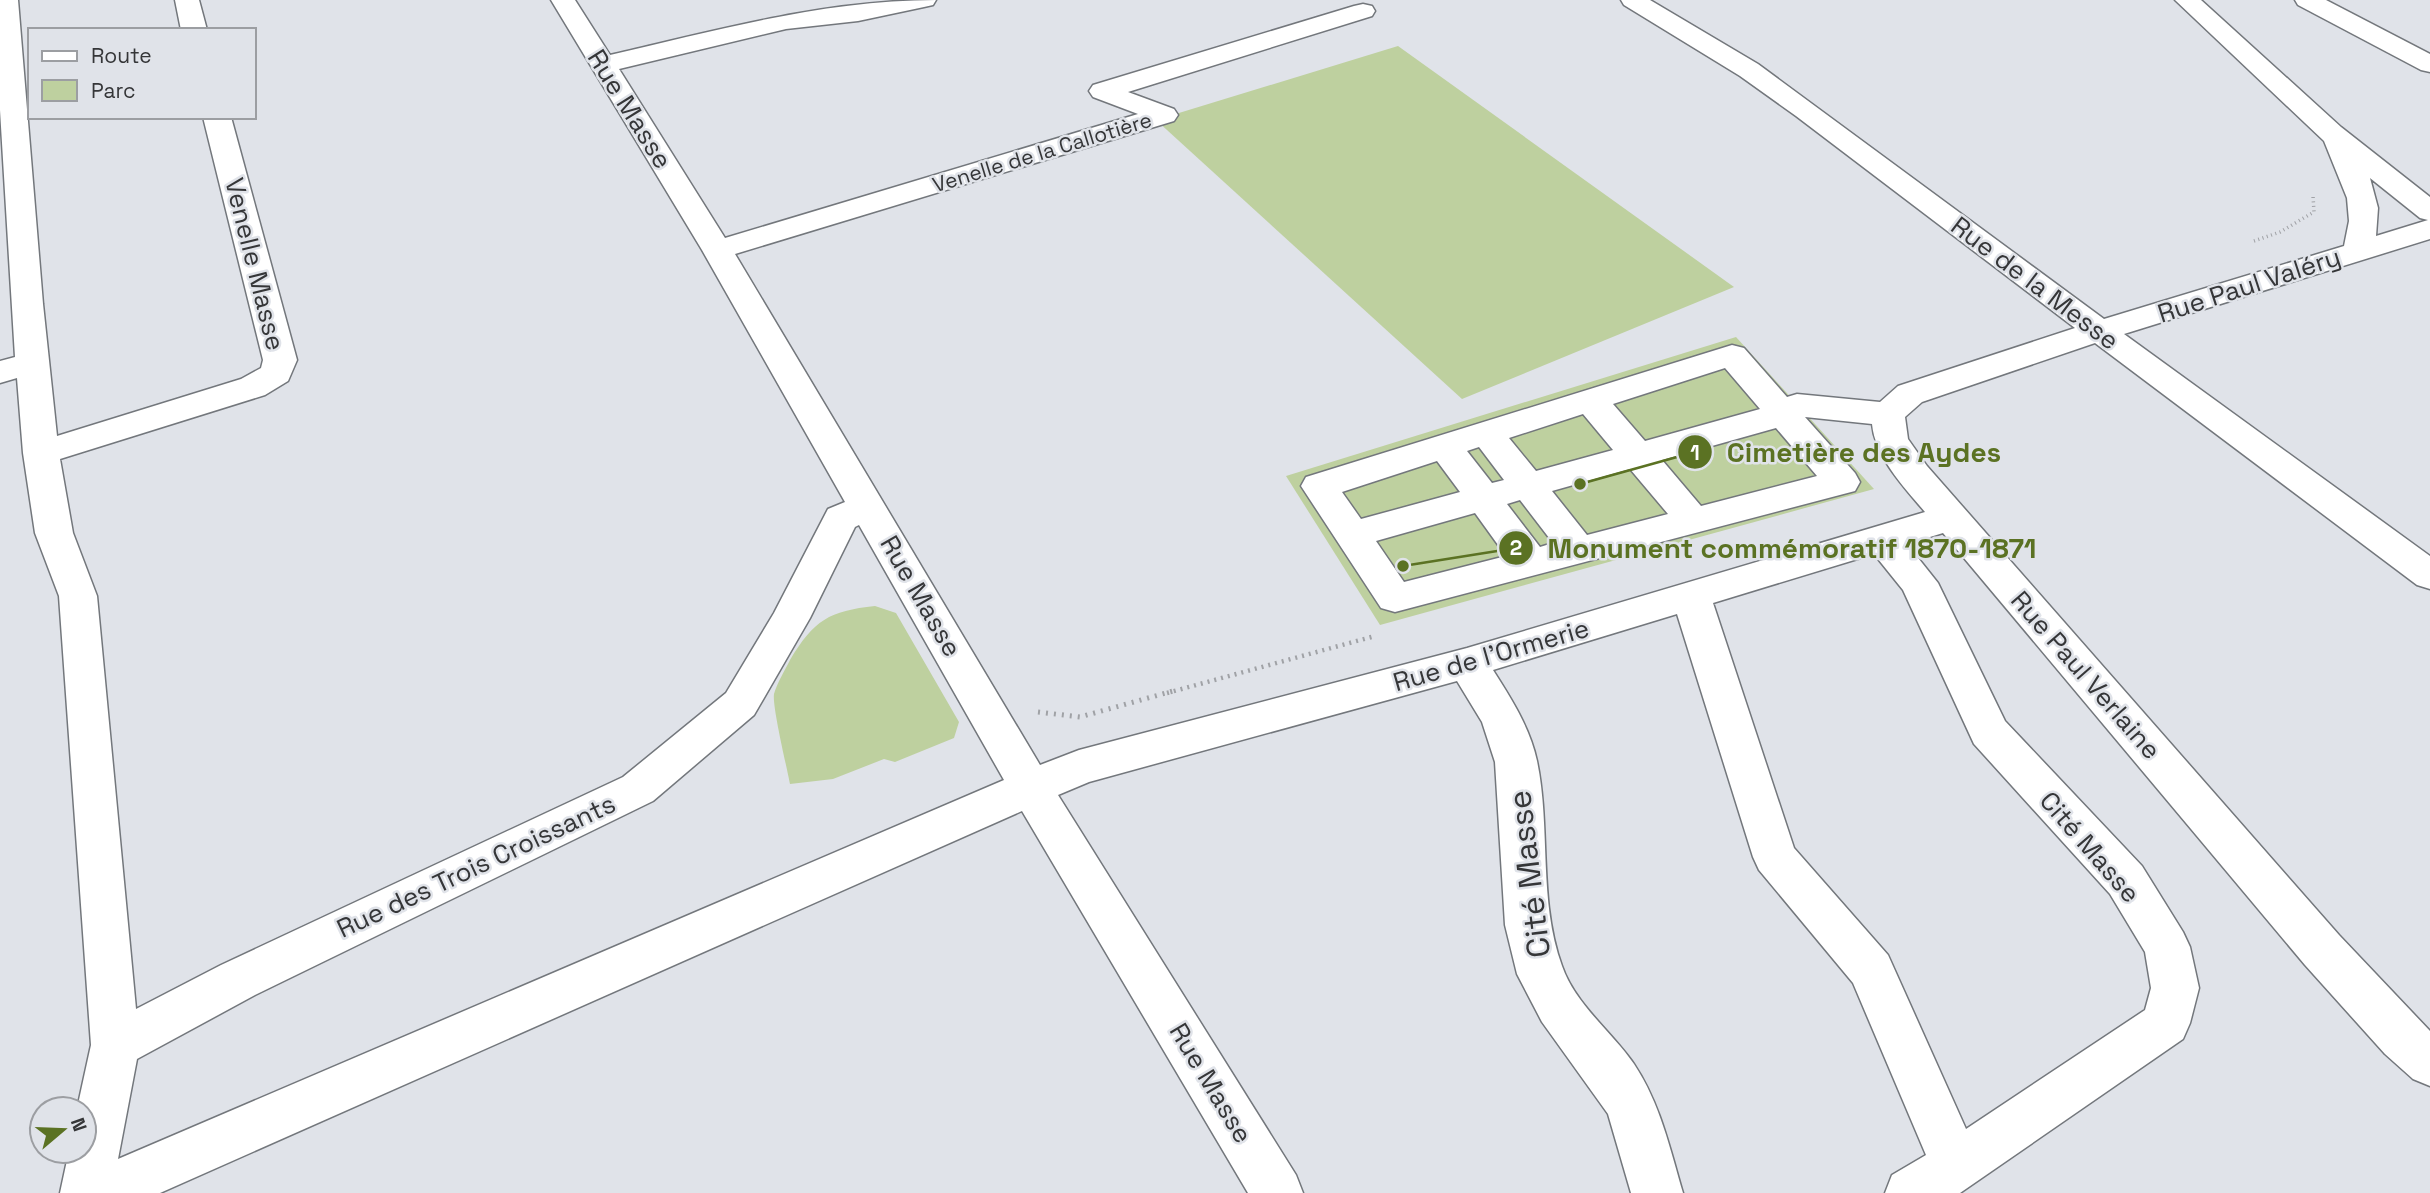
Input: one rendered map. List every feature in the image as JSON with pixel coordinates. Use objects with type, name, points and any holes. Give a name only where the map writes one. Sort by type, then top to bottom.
[{"type":"street","points":[[6,0],[16,368],[41,453],[54,533],[78,596],[115,1045],[86,1193]]},
{"type":"street","points":[[187,0],[194,28]]},
{"type":"street","name":"Rue Masse","points":[[562,0],[717,250],[1030,787],[1277,1193]]},
{"type":"street","points":[[603,65],[786,21],[858,14],[925,0]]},
{"type":"street","name":"Rue de la Messe","points":[[1633,0],[1749,70],[1806,110],[2099,331],[2430,575]]},
{"type":"street","name":"Rue Paul Valéry","points":[[2187,0],[2331,133],[2430,212]]},
{"type":"street","points":[[2307,0],[2430,64]]},
{"type":"street","name":"Venelle de la Callotière","points":[[717,250],[1164,115],[1102,91],[1363,11]]},
{"type":"street","name":"Venelle Masse","points":[[41,453],[253,387],[276,374],[280,360],[218,119]]},
{"type":"street","name":"Rue Paul Valéry","points":[[2331,133],[2348,160],[2359,190],[2364,216],[2358,250]]},
{"type":"street","name":"Rue Paul Valéry","points":[[2099,331],[2430,229]]},
{"type":"street","points":[[1352,535],[1784,414],[1797,405],[1888,414],[1910,394],[2099,331]]},
{"type":"street","points":[[1732,355],[1842,482],[1395,598],[1319,486],[1590,400],[1732,355]]},
{"type":"street","points":[[1590,400],[1694,521]]},
{"type":"street","name":"Rue Paul Verlaine","points":[[1888,414],[1891,440],[1914,475],[2322,950],[2402,1038],[2430,1063]]},
{"type":"street","points":[[1486,433],[1579,550]]},
{"type":"street","points":[[1446,446],[1531,563]]},
{"type":"street","name":"Rue des Trois Croissants","points":[[115,1045],[237,980],[638,789],[740,704],[790,618],[841,518],[869,507]]},
{"type":"street","name":"Rue de l'Ormerie","points":[[1030,787],[1079,767],[1467,663],[1883,540],[1952,517]]},
{"type":"street","name":"Cité Masse","points":[[1883,540],[1919,583],[1989,732],[2126,880],[2167,947],[2175,988],[2166,1023],[1956,1166],[1911,1193]]},
{"type":"street","points":[[1691,596],[1775,857],[1871,970],[1956,1166]]},
{"type":"street","name":"Cité Masse","points":[[1467,663],[1503,718],[1516,761],[1530,931],[1541,974],[1563,1010],[1625,1096],[1644,1139],[1657,1193]]},
{"type":"street","points":[[100,1193],[678,943],[1030,787]]},
{"type":"green space","points":[[1398,46],[1734,287],[1462,399],[1156,120]]},
{"type":"green space","points":[[1736,337],[1874,489],[1380,625],[1286,476]]},
{"type":"green space","points":[[875,606],[896,613],[959,722],[954,738],[895,762],[884,759],[833,779],[790,784],[774,701],[779,681],[799,646],[815,627],[834,615]]},
{"type":"place","name":"Cimetière des Aydes","points":[[1580,484]]},
{"type":"place","name":"Monument commémoratif 1870-1871","points":[[1403,566]]}]
